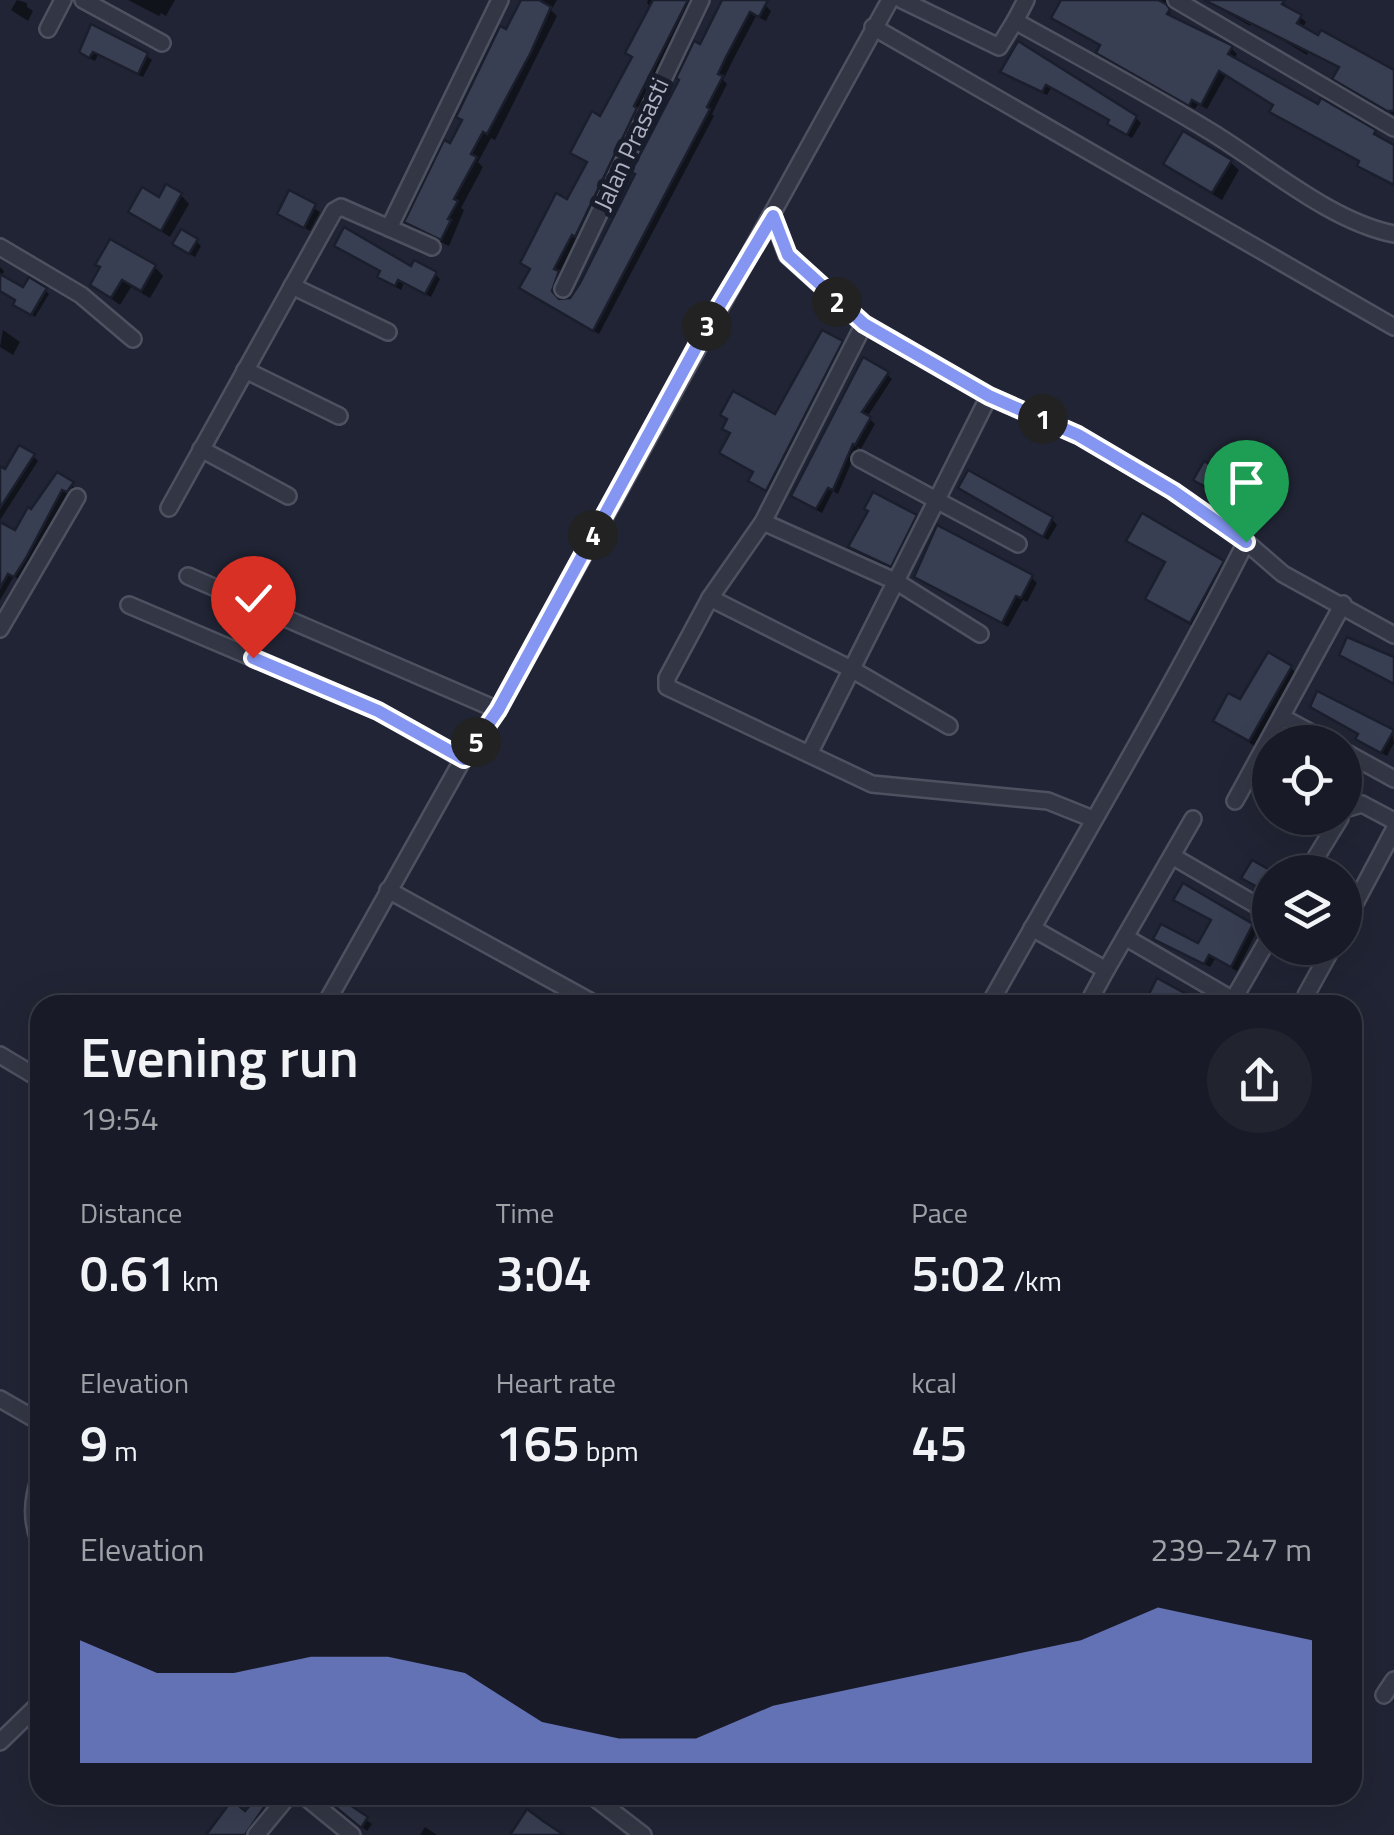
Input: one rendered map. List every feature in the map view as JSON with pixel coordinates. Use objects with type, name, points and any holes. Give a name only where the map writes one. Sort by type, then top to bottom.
[{"type":"street","points":[[48,29],[63,0]]},
{"type":"street","points":[[83,0],[162,43]]},
{"type":"street","points":[[388,228],[500,0]]},
{"type":"street","name":"Jalan Prasasti","points":[[563,289],[701,0]]},
{"type":"street","points":[[330,995],[464,759],[498,710],[890,0]]},
{"type":"street","points":[[902,0],[998,47],[1026,0]]},
{"type":"street","points":[[1176,0],[1394,128]]},
{"type":"street","points":[[1016,22],[1183,115],[1335,211],[1387,233],[1394,218]]},
{"type":"street","points":[[873,28],[1394,328]]},
{"type":"street","points":[[169,508],[337,208],[432,247]]},
{"type":"street","points":[[773,216],[788,255],[864,324],[989,396],[1078,435],[1173,491],[1246,542],[1283,574],[1394,635]]},
{"type":"street","points":[[0,247],[81,295],[133,339]]},
{"type":"street","points":[[292,286],[388,332]]},
{"type":"street","points":[[864,324],[763,522],[710,598],[667,678],[667,687],[872,784],[1048,801],[1094,819]]},
{"type":"street","points":[[245,370],[339,416]]},
{"type":"street","points":[[809,754],[989,396]]},
{"type":"street","points":[[201,449],[288,496]]},
{"type":"street","points":[[860,459],[1018,544]]},
{"type":"street","points":[[0,629],[77,497]]},
{"type":"street","points":[[763,522],[897,582],[980,634]]},
{"type":"street","points":[[995,995],[1124,772],[1246,542]]},
{"type":"street","points":[[188,576],[498,710]]},
{"type":"street","points":[[710,598],[853,670],[949,726]]},
{"type":"street","points":[[1234,801],[1343,604]]},
{"type":"street","points":[[129,605],[378,711],[464,759]]},
{"type":"street","points":[[1282,717],[1297,725]]},
{"type":"street","points":[[1362,761],[1394,779]]},
{"type":"street","points":[[1362,804],[1394,820]]},
{"type":"street","points":[[1092,995],[1194,819]]},
{"type":"street","points":[[1362,890],[1394,830]]},
{"type":"street","points":[[1172,856],[1252,902]]},
{"type":"street","points":[[388,890],[579,995]]},
{"type":"street","points":[[1032,928],[1106,970]]},
{"type":"street","points":[[1125,938],[1219,995]]},
{"type":"street","points":[[1235,995],[1253,965]]},
{"type":"street","points":[[1306,995],[1323,965]]},
{"type":"street","points":[[0,1054],[30,1072]]},
{"type":"street","points":[[0,1399],[30,1416]]},
{"type":"street","points":[[1384,1695],[1394,1680]]},
{"type":"street","points":[[0,1742],[30,1713]]},
{"type":"street","points":[[256,1835],[281,1805]]},
{"type":"street","points":[[316,1805],[352,1835]]},
{"type":"street","points":[[604,1805],[644,1835]]},
{"type":"building","points":[[521,0],[539,0],[551,7],[487,134],[483,132],[471,154],[477,157],[454,199],[458,201],[441,240],[404,222],[444,140],[450,143],[462,120],[456,117],[500,26],[506,29]]},
{"type":"building","points":[[653,0],[688,0],[634,106],[637,108],[575,237],[572,235],[554,269],[559,271],[552,291],[559,299],[570,298],[580,283],[635,174],[631,172],[679,80],[676,78],[694,41],[700,44],[722,0],[768,0],[759,17],[750,12],[726,57],[718,74],[723,76],[707,107],[710,109],[593,331],[519,288],[530,269],[520,263],[556,193],[567,199],[587,162],[570,153],[592,111],[600,116],[632,57],[625,53]]},
{"type":"building","points":[[1061,0],[1158,0],[1166,4],[1170,9],[1167,14],[1233,46],[1228,54],[1318,104],[1321,98],[1376,130],[1374,134],[1394,145],[1394,185],[1357,166],[1359,161],[1269,112],[1273,105],[1219,71],[1201,105],[1192,100],[1189,106],[1096,53],[1100,45],[1051,18]]},
{"type":"building","points":[[1204,0],[1285,0],[1282,4],[1302,15],[1297,23],[1318,35],[1321,30],[1394,70],[1394,111],[1387,111],[1332,79],[1339,67]]},
{"type":"building","points":[[91,24],[148,53],[138,74],[93,52],[89,58],[79,52]]},
{"type":"building","points":[[1018,41],[1137,116],[1127,135],[1107,124],[1109,120],[1046,85],[1042,92],[1000,72]]},
{"type":"building","points":[[1183,131],[1232,160],[1212,193],[1163,164]]},
{"type":"building","points":[[166,184],[182,193],[161,231],[128,212],[142,187],[159,197]]},
{"type":"building","points":[[289,190],[316,204],[304,228],[277,214]]},
{"type":"building","points":[[344,227],[411,266],[414,260],[437,272],[425,294],[398,280],[395,286],[377,277],[380,271],[334,246]]},
{"type":"building","points":[[181,229],[198,239],[189,254],[172,244]]},
{"type":"building","points":[[110,239],[156,265],[141,291],[122,280],[111,298],[90,285],[100,267],[95,265]]},
{"type":"building","points":[[0,274],[23,287],[29,277],[47,288],[31,315],[13,305],[15,300],[0,291]]},
{"type":"building","points":[[822,330],[843,341],[766,491],[748,481],[753,472],[719,453],[730,433],[722,429],[727,419],[720,415],[733,391],[775,414]]},
{"type":"building","points":[[863,357],[889,372],[862,412],[871,417],[853,444],[833,490],[828,488],[816,509],[791,496]]},
{"type":"building","points":[[19,445],[35,454],[0,508],[0,466],[5,469]]},
{"type":"building","points":[[1204,461],[1226,474],[1216,493],[1193,480]]},
{"type":"building","points":[[968,470],[1053,517],[1043,537],[958,488]]},
{"type":"building","points":[[57,472],[74,482],[67,492],[62,490],[14,577],[8,574],[0,588],[0,522],[15,530]]},
{"type":"building","points":[[873,492],[917,515],[891,567],[848,547],[868,511],[864,509]]},
{"type":"building","points":[[1142,513],[1224,561],[1190,623],[1145,599],[1165,562],[1126,541]]},
{"type":"building","points":[[937,525],[1033,575],[1002,623],[914,577]]},
{"type":"building","points":[[1347,637],[1394,657],[1394,684],[1339,655]]},
{"type":"building","points":[[1268,652],[1292,666],[1258,725],[1252,725],[1249,741],[1213,721],[1228,693],[1240,699]]},
{"type":"building","points":[[1317,691],[1394,730],[1381,753],[1362,743],[1362,725],[1342,725],[1310,707]]},
{"type":"building","points":[[1252,860],[1252,884],[1241,878]]},
{"type":"building","points":[[1183,883],[1252,923],[1231,967],[1209,955],[1204,964],[1153,939],[1161,924],[1198,943],[1211,920],[1173,900]]},
{"type":"building","points":[[1157,978],[1187,995],[1151,995]]},
{"type":"building","points":[[228,1805],[238,1805],[245,1811],[250,1805],[265,1806],[245,1835],[206,1835]]},
{"type":"building","points":[[333,1805],[350,1805],[368,1817],[361,1828]]},
{"type":"building","points":[[527,1809],[543,1821],[564,1835],[510,1835]]},
{"type":"route","points":[[253,658],[378,711],[464,759],[498,710],[712,318],[773,216],[788,255],[864,324],[989,396],[1078,435],[1173,491],[1246,542]]}]
